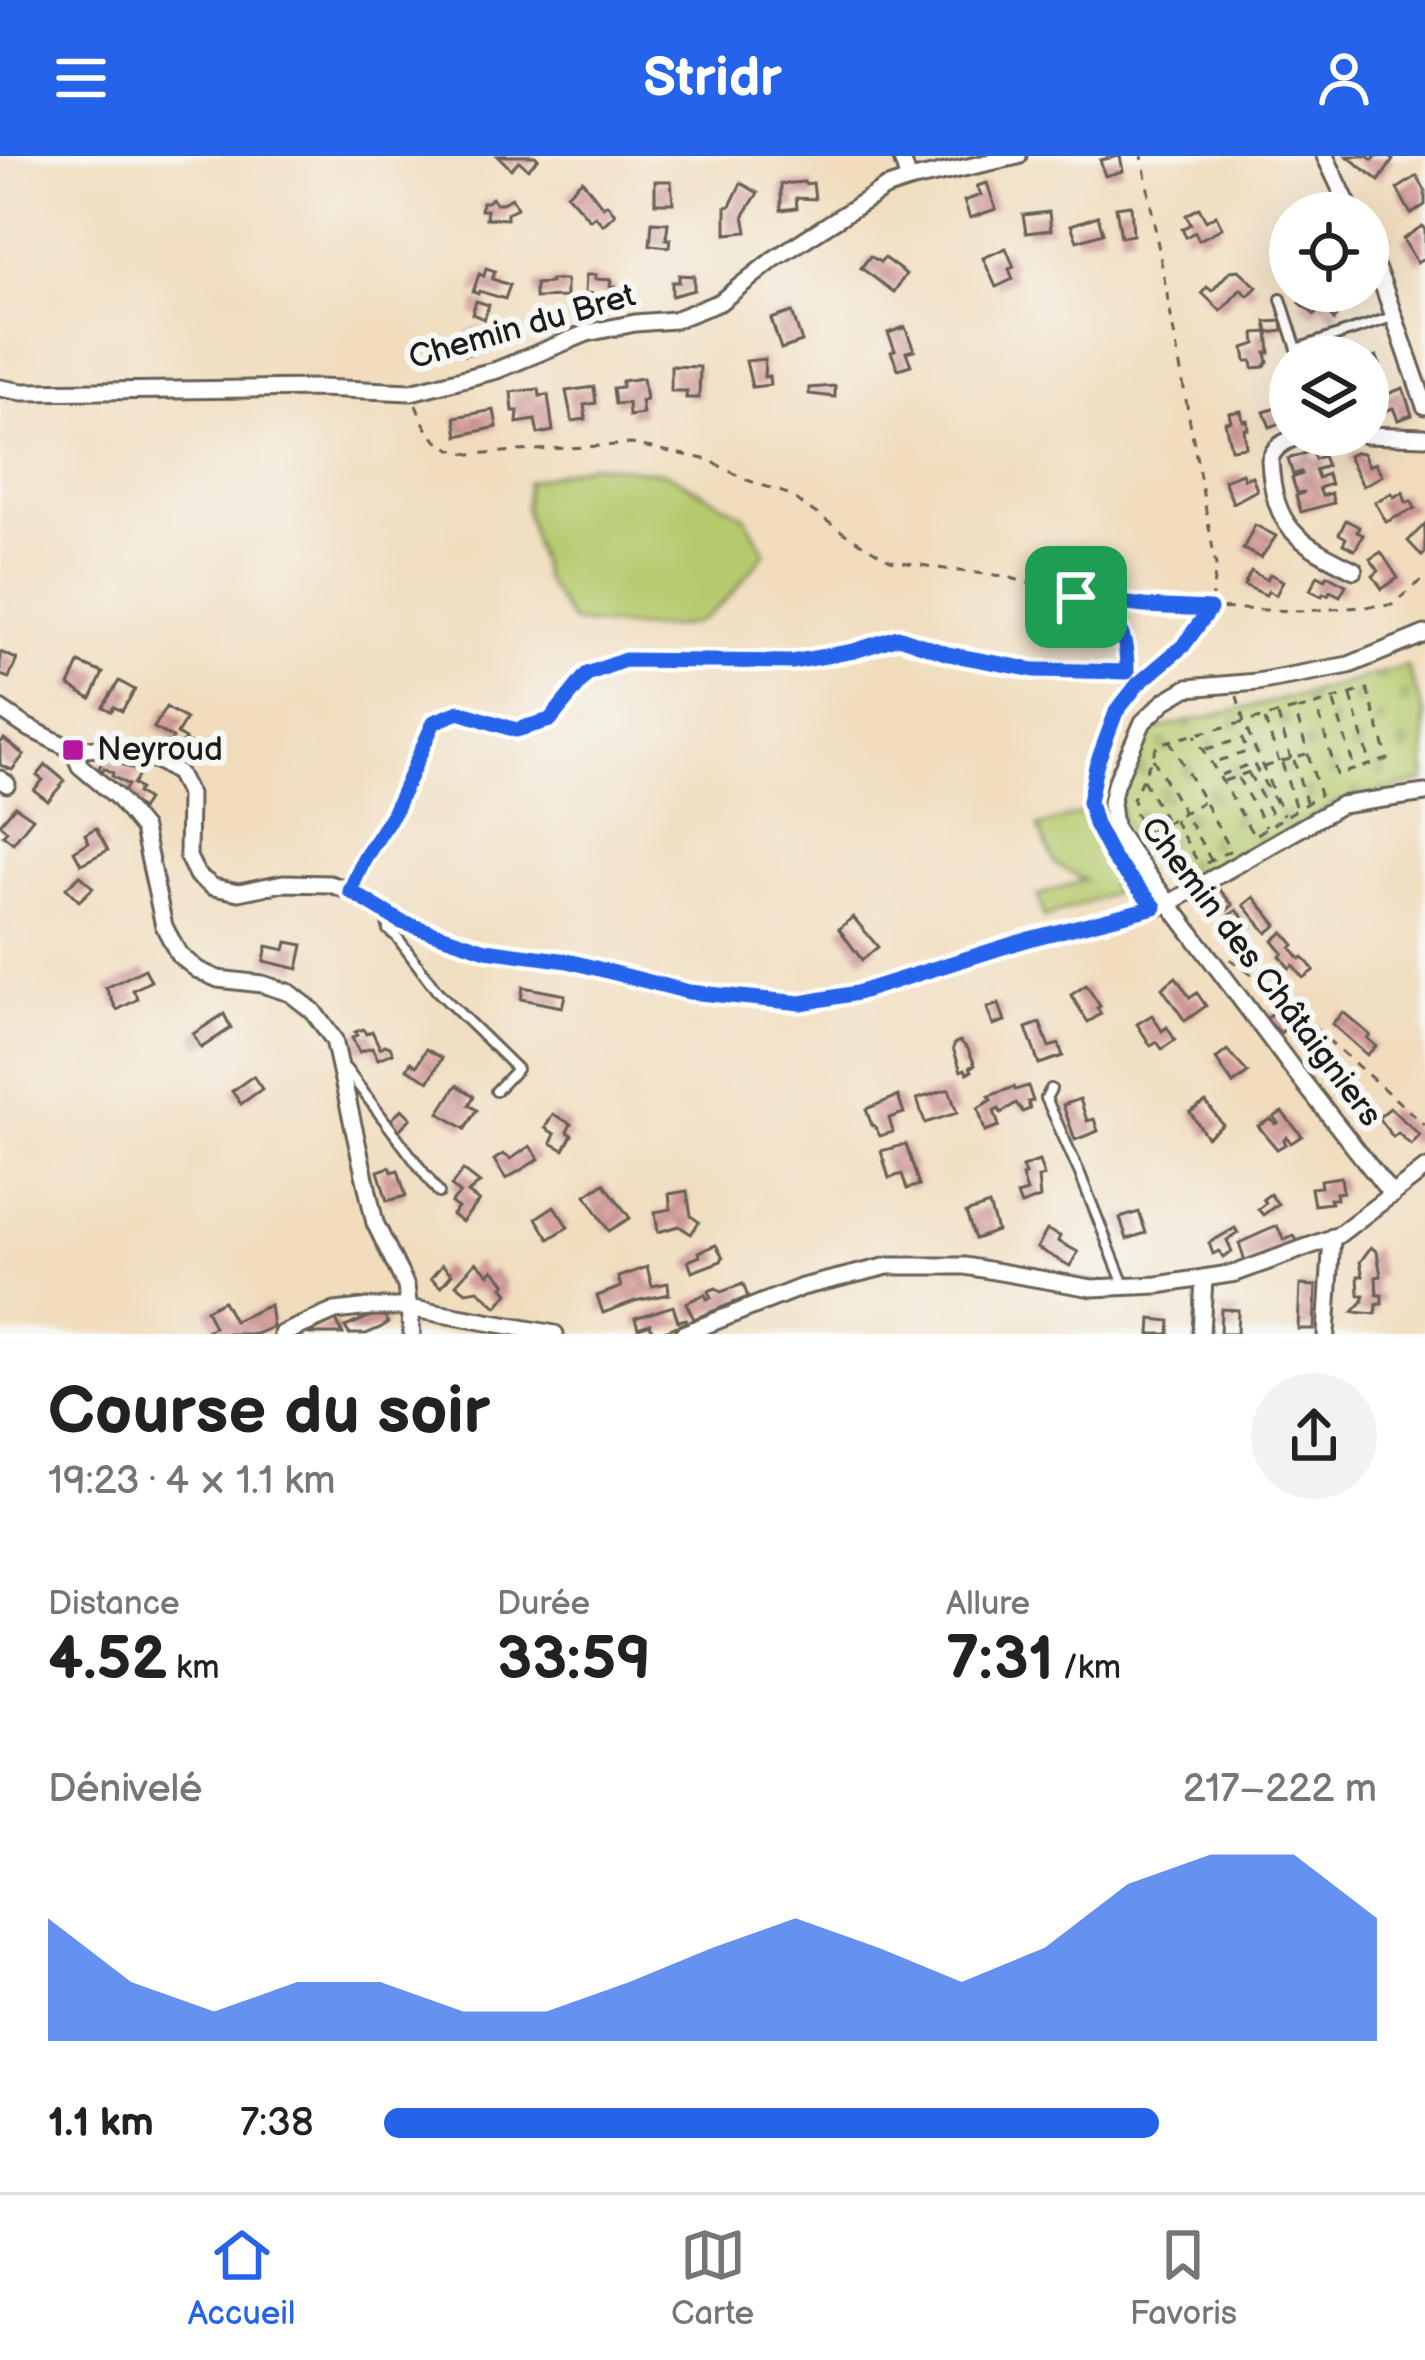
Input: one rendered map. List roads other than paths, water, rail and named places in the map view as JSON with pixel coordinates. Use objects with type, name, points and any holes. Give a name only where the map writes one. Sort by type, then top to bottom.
[{"type":"street","points":[[901,156],[909,180]]},
{"type":"street","name":"Chemin du Bret","points":[[0,388],[23,392],[319,388],[411,392],[497,370],[587,333],[634,322],[674,320],[720,302],[773,259],[884,188],[1018,156]]},
{"type":"street","points":[[1324,156],[1342,192]]},
{"type":"street","points":[[1389,305],[1425,406]]},
{"type":"street","points":[[1389,436],[1425,437]]},
{"type":"street","points":[[1271,456],[1283,521],[1313,550],[1354,570]]},
{"type":"street","name":"Chemin des Châtaigniers","points":[[1392,1195],[1197,942],[1162,905],[1114,827],[1111,803],[1143,722],[1187,688],[1348,665],[1425,634]]},
{"type":"street","points":[[0,709],[73,750],[110,747],[159,761],[178,773],[190,795],[188,857],[197,875],[213,887],[239,892],[283,883],[330,884],[401,922],[486,950],[568,961],[689,992],[801,1003],[857,993],[1029,939],[1162,905],[1341,805],[1425,793]]},
{"type":"street","points":[[0,726],[47,735]]},
{"type":"street","points":[[73,750],[80,766],[117,797],[143,829],[164,926],[178,955],[218,979],[290,993],[313,1011],[334,1040],[375,1222],[406,1286],[412,1334]]},
{"type":"street","points":[[682,1334],[802,1287],[888,1265],[965,1267],[1092,1288],[1158,1286],[1236,1273],[1332,1238],[1425,1168]]},
{"type":"street","points":[[1326,1334],[1332,1238]]},
{"type":"street","points":[[1202,1334],[1204,1278]]},
{"type":"street","points":[[282,1334],[335,1311],[370,1306],[408,1308],[555,1334]]},
{"type":"lane","points":[[1285,312],[1297,349],[1393,316]]},
{"type":"lane","points":[[387,914],[388,931],[437,991],[517,1069],[496,1091]]},
{"type":"lane","points":[[338,1063],[439,1193]]},
{"type":"lane","points":[[1051,1089],[1046,1098],[1125,1287]]},
{"type":"place","name":"Neyroud","points":[[73,750]]}]
